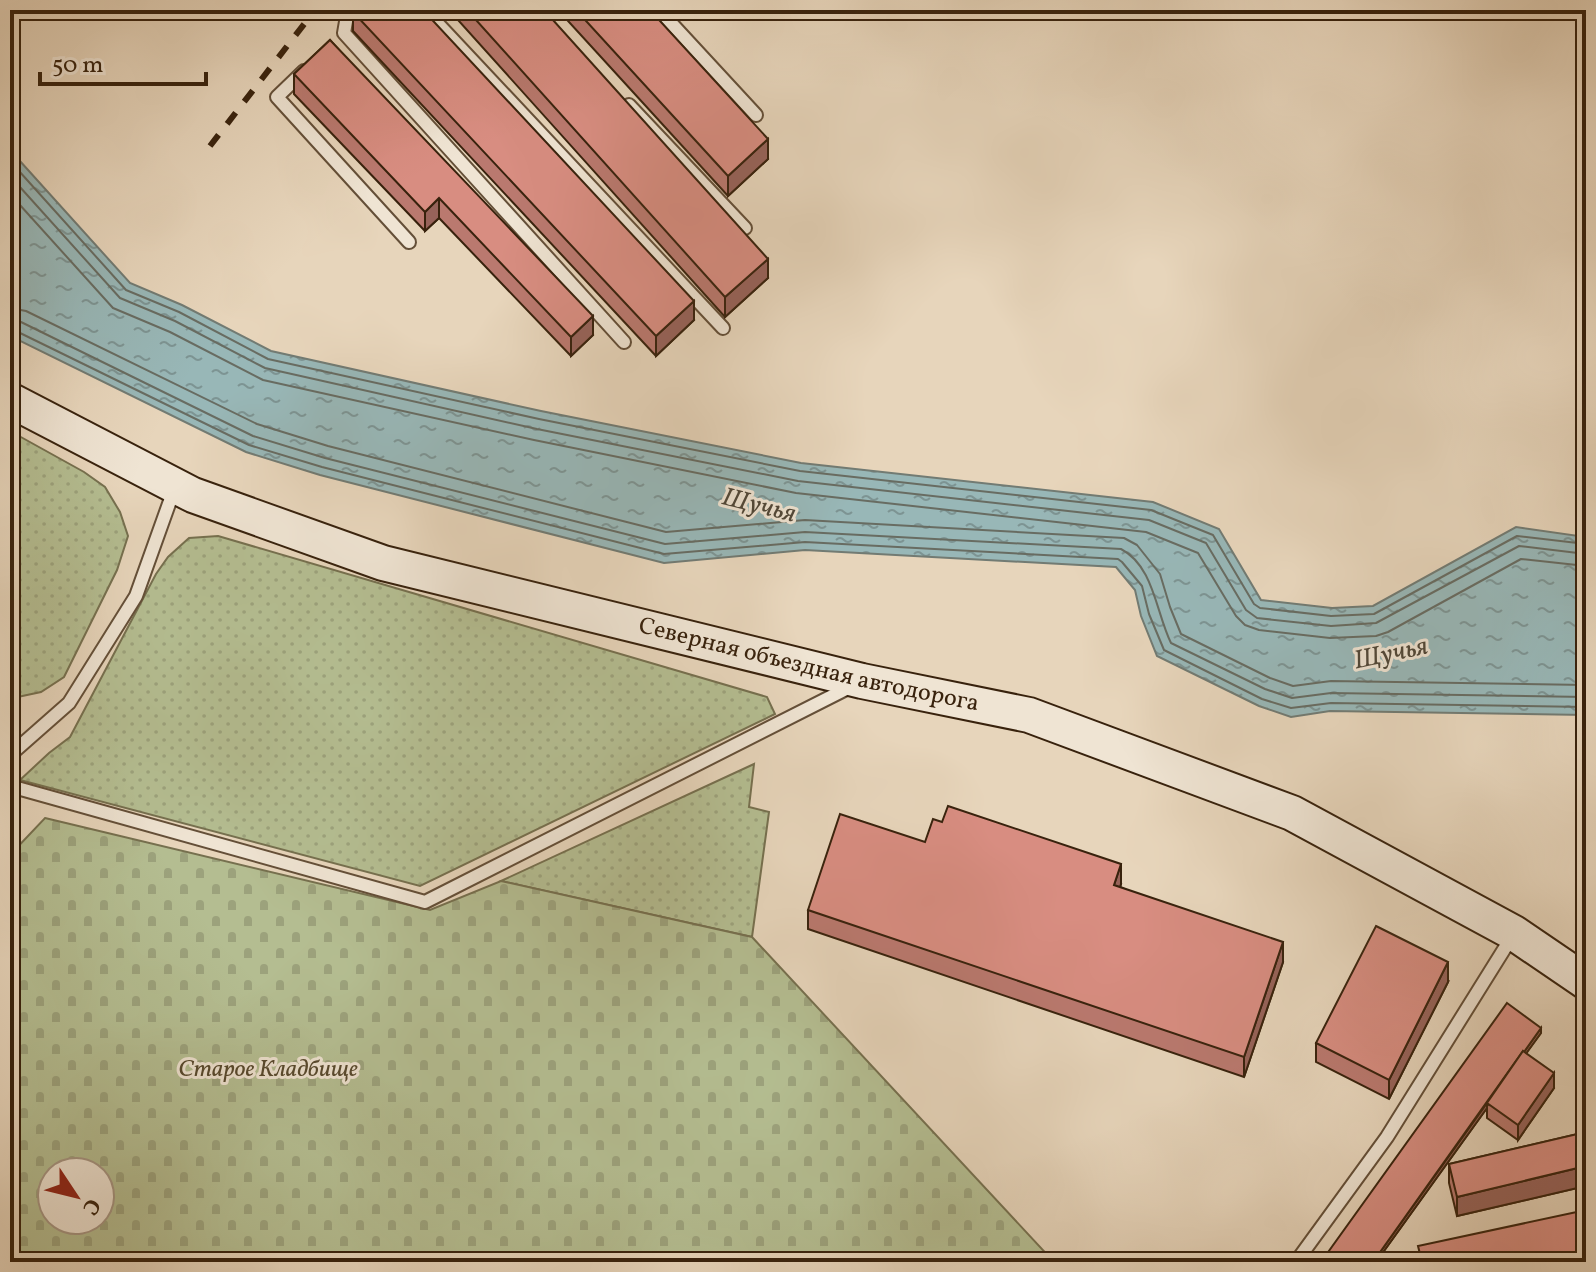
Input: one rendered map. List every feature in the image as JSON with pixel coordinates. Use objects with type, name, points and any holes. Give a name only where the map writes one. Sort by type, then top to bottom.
[{"type":"street","name":"Северная объездная автодорога","points":[[10,400],[193,495],[383,563],[862,681],[1029,715],[1292,813],[1514,933],[1586,982]]},
{"type":"lane","points":[[333,44],[344,33],[348,10]]},
{"type":"lane","points":[[425,10],[723,328]]},
{"type":"lane","points":[[659,10],[756,115]]},
{"type":"lane","points":[[344,33],[624,342]]},
{"type":"lane","points":[[311,65],[277,97],[409,242]]},
{"type":"lane","points":[[615,90],[745,228]]},
{"type":"lane","points":[[13,749],[69,703],[136,596],[176,486]]},
{"type":"lane","points":[[10,786],[425,902],[862,681]]},
{"type":"lane","points":[[1296,1262],[1387,1137],[1514,933]]},
{"type":"green space","points":[[10,431],[105,487],[120,512],[128,536],[117,570],[64,677],[41,692],[13,698],[10,698]]},
{"type":"green space","points":[[218,536],[767,697],[775,714],[420,886],[20,780],[70,737],[156,574],[168,557],[189,538]]},
{"type":"green space","points":[[754,764],[749,807],[769,812],[752,937],[501,881]]},
{"type":"green space","name":"Старое Кладбище","points":[[45,818],[430,910],[501,881],[752,937],[1054,1262],[10,1262],[10,855]]},
{"type":"water","name":"Щучья","points":[[10,150],[130,283],[182,305],[271,351],[541,411],[801,463],[1153,502],[1219,529],[1261,600],[1332,608],[1373,606],[1516,527],[1586,537],[1586,715],[1330,711],[1291,717],[1259,706],[1157,656],[1141,616],[1135,590],[1116,567],[805,550],[664,563],[320,475],[246,452],[10,336]]},
{"type":"building","points":[[423,10],[694,301],[656,336],[353,12]]},
{"type":"building","points":[[467,10],[544,10],[768,259],[725,297]]},
{"type":"building","points":[[576,10],[650,10],[768,139],[728,176]]},
{"type":"building","points":[[330,40],[593,316],[571,337],[439,198],[425,212],[294,74]]},
{"type":"building","points":[[948,806],[1121,864],[1114,885],[1283,942],[1244,1057],[808,910],[840,814],[925,842],[933,819],[942,822]]},
{"type":"building","points":[[1376,926],[1448,962],[1389,1080],[1316,1043]]},
{"type":"building","points":[[1507,1003],[1541,1028],[1524,1052],[1373,1262],[1321,1262]]},
{"type":"building","points":[[1523,1051],[1554,1073],[1518,1125],[1487,1103]]},
{"type":"building","points":[[1586,1132],[1586,1166],[1457,1197],[1449,1164]]},
{"type":"building","points":[[1586,1210],[1586,1262],[1422,1262],[1418,1246]]},
{"type":"railway","points":[[210,146],[315,10]]}]
